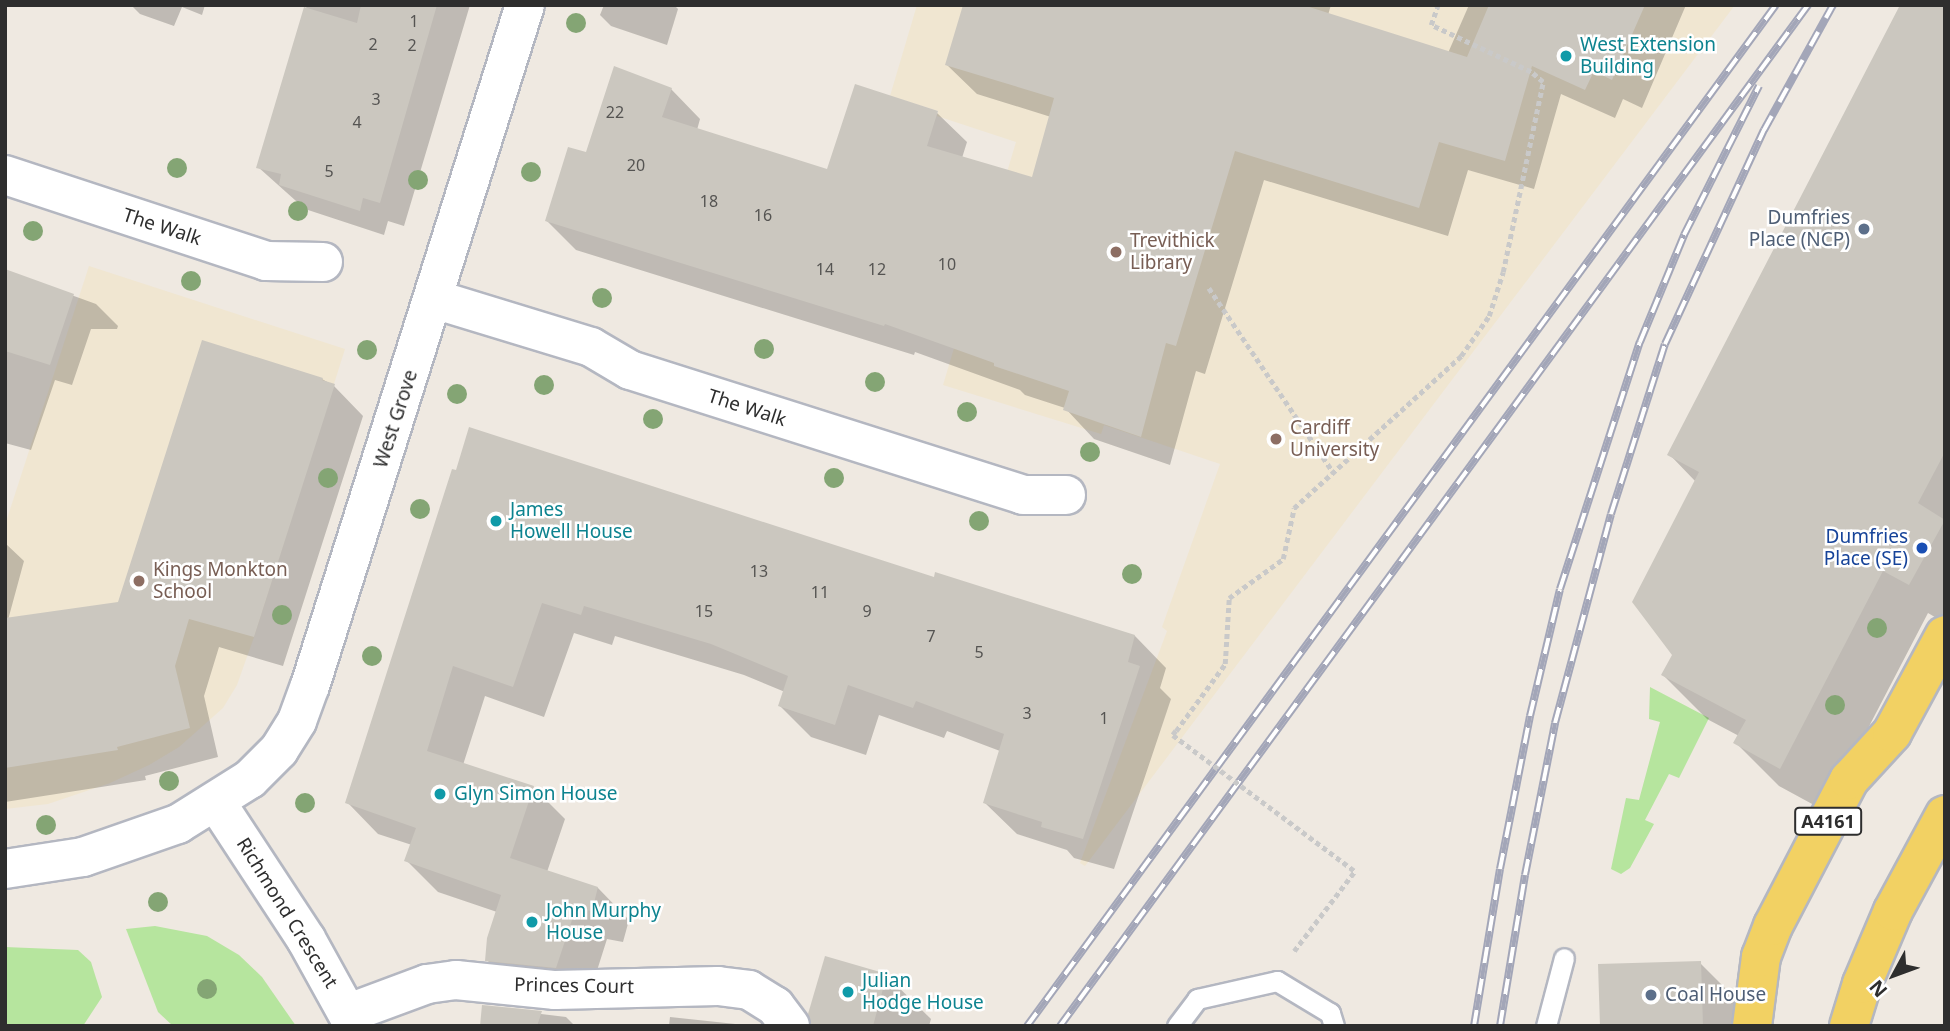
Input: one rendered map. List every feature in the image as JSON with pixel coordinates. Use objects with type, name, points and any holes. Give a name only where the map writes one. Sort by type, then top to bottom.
[{"type":"main road","name":"A4161","points":[[1752,1026],[1761,957],[1773,926],[1849,780],[1892,733],[1945,635]]},
{"type":"main road","points":[[1849,1026],[1862,984],[1893,911],[1945,815]]},
{"type":"street","name":"West Grove","points":[[5,869],[110,850],[178,824],[216,802],[261,769],[279,750],[297,721],[526,5]]},
{"type":"street","name":"The Walk","points":[[5,175],[266,261],[323,262]]},
{"type":"street","name":"The Walk","points":[[434,299],[591,347],[630,370],[1023,495],[1066,495]]},
{"type":"street","name":"Richmond Crescent","points":[[216,802],[285,905],[352,1019]]},
{"type":"street","name":"Princes Court","points":[[352,1019],[427,984],[456,979],[555,990],[718,986],[749,990],[775,1006],[789,1026]]},
{"type":"lane","points":[[1546,1026],[1564,958]]},
{"type":"lane","points":[[1177,1026],[1197,999],[1277,981],[1330,1013],[1334,1026]]},
{"type":"path","points":[[1295,948],[1355,871],[1173,735],[1223,668],[1229,598],[1283,559],[1294,508],[1461,356],[1489,316],[1503,272],[1543,82],[1531,72],[1431,25],[1438,5]]},
{"type":"path","points":[[1209,288],[1334,473]]},
{"type":"shaded area","name":"Cardiff University","points":[[917,5],[1735,5],[1085,866],[1080,863],[1167,631],[1162,627],[1220,464],[1104,425],[1101,434],[943,385],[1016,142],[937,116],[938,111],[890,96]]},
{"type":"shaded area","name":"Kings Monkton School","points":[[89,266],[345,349],[254,637],[237,685],[223,708],[179,747],[149,765],[110,783],[48,804],[5,809],[5,525]]},
{"type":"green space","points":[[1650,687],[1709,718],[1679,778],[1669,774],[1645,820],[1654,824],[1630,868],[1621,874],[1611,869],[1626,798],[1639,800],[1660,722],[1649,719]]},
{"type":"green space","points":[[155,926],[207,936],[239,955],[262,977],[296,1026],[173,1026],[158,1012],[126,929]]},
{"type":"green space","points":[[5,947],[78,950],[91,962],[102,997],[83,1026],[5,1026]]},
{"type":"building","points":[[361,5],[437,5],[380,203],[363,198],[360,211],[279,185],[281,174],[256,168],[304,7],[357,23]]},
{"type":"building","points":[[963,5],[1303,5],[1467,57],[1489,5],[1645,5],[1612,80],[1594,71],[1585,90],[1532,66],[1505,161],[1439,142],[1419,208],[1235,151],[1176,346],[1166,343],[1141,437],[1063,410],[1069,391],[994,366],[994,363],[885,324],[884,326],[545,221],[568,147],[586,152],[614,66],[672,88],[662,117],[827,169],[855,84],[938,111],[927,146],[1032,177],[1054,98],[945,65]]},
{"type":"building","name":"Dumfries Place (NCP)","points":[[1900,5],[1945,5],[1945,452],[1918,503],[1945,520],[1909,585],[1883,571],[1780,769],[1733,743],[1746,720],[1661,675],[1672,655],[1632,602],[1699,472],[1667,455]]},
{"type":"building","points":[[5,269],[74,294],[50,365],[5,351]]},
{"type":"building","points":[[202,340],[335,384],[254,637],[189,619],[175,666],[190,728],[117,747],[118,750],[5,768],[5,618],[118,602]]},
{"type":"building","points":[[469,427],[934,577],[935,572],[1135,635],[1128,662],[1140,666],[1083,839],[1041,827],[1042,822],[983,803],[1004,734],[916,701],[913,708],[848,685],[835,725],[778,706],[788,676],[711,644],[584,606],[581,615],[542,603],[513,687],[453,666],[427,751],[534,786],[510,858],[598,887],[592,911],[576,908],[556,968],[485,961],[487,938],[501,895],[404,861],[416,828],[345,803],[452,469],[456,470]]},
{"type":"building","name":"Julian Hodge House","points":[[825,956],[887,974],[873,1026],[811,1026],[808,1014]]},
{"type":"building","name":"Coal House","points":[[1701,961],[1703,1026],[1600,1026],[1598,964]]},
{"type":"building","points":[[482,1005],[542,1011],[537,1026],[480,1026]]},
{"type":"railway","points":[[1027,1026],[1776,5]]},
{"type":"railway","points":[[1060,1026],[1808,5]]},
{"type":"railway","points":[[1500,1026],[1525,875],[1555,723],[1611,514],[1665,344],[1764,130],[1833,5]]},
{"type":"railway","points":[[1474,1026],[1500,869],[1530,716],[1560,589],[1640,342],[1684,235],[1759,86]]},
{"type":"place","name":"West Extension Building","points":[[1566,56]]},
{"type":"place","name":"Dumfries Place (NCP)","points":[[1864,229]]},
{"type":"place","name":"Trevithick Library","points":[[1116,252]]},
{"type":"place","name":"Cardiff University","points":[[1276,439]]},
{"type":"place","name":"James Howell House","points":[[496,521]]},
{"type":"place","name":"Dumfries Place (SE)","points":[[1922,548]]},
{"type":"place","name":"Kings Monkton School","points":[[139,581]]},
{"type":"place","name":"Glyn Simon House","points":[[440,794]]},
{"type":"place","name":"John Murphy House","points":[[532,922]]},
{"type":"place","name":"Julian Hodge House","points":[[848,992]]},
{"type":"place","name":"Coal House","points":[[1651,995]]}]
